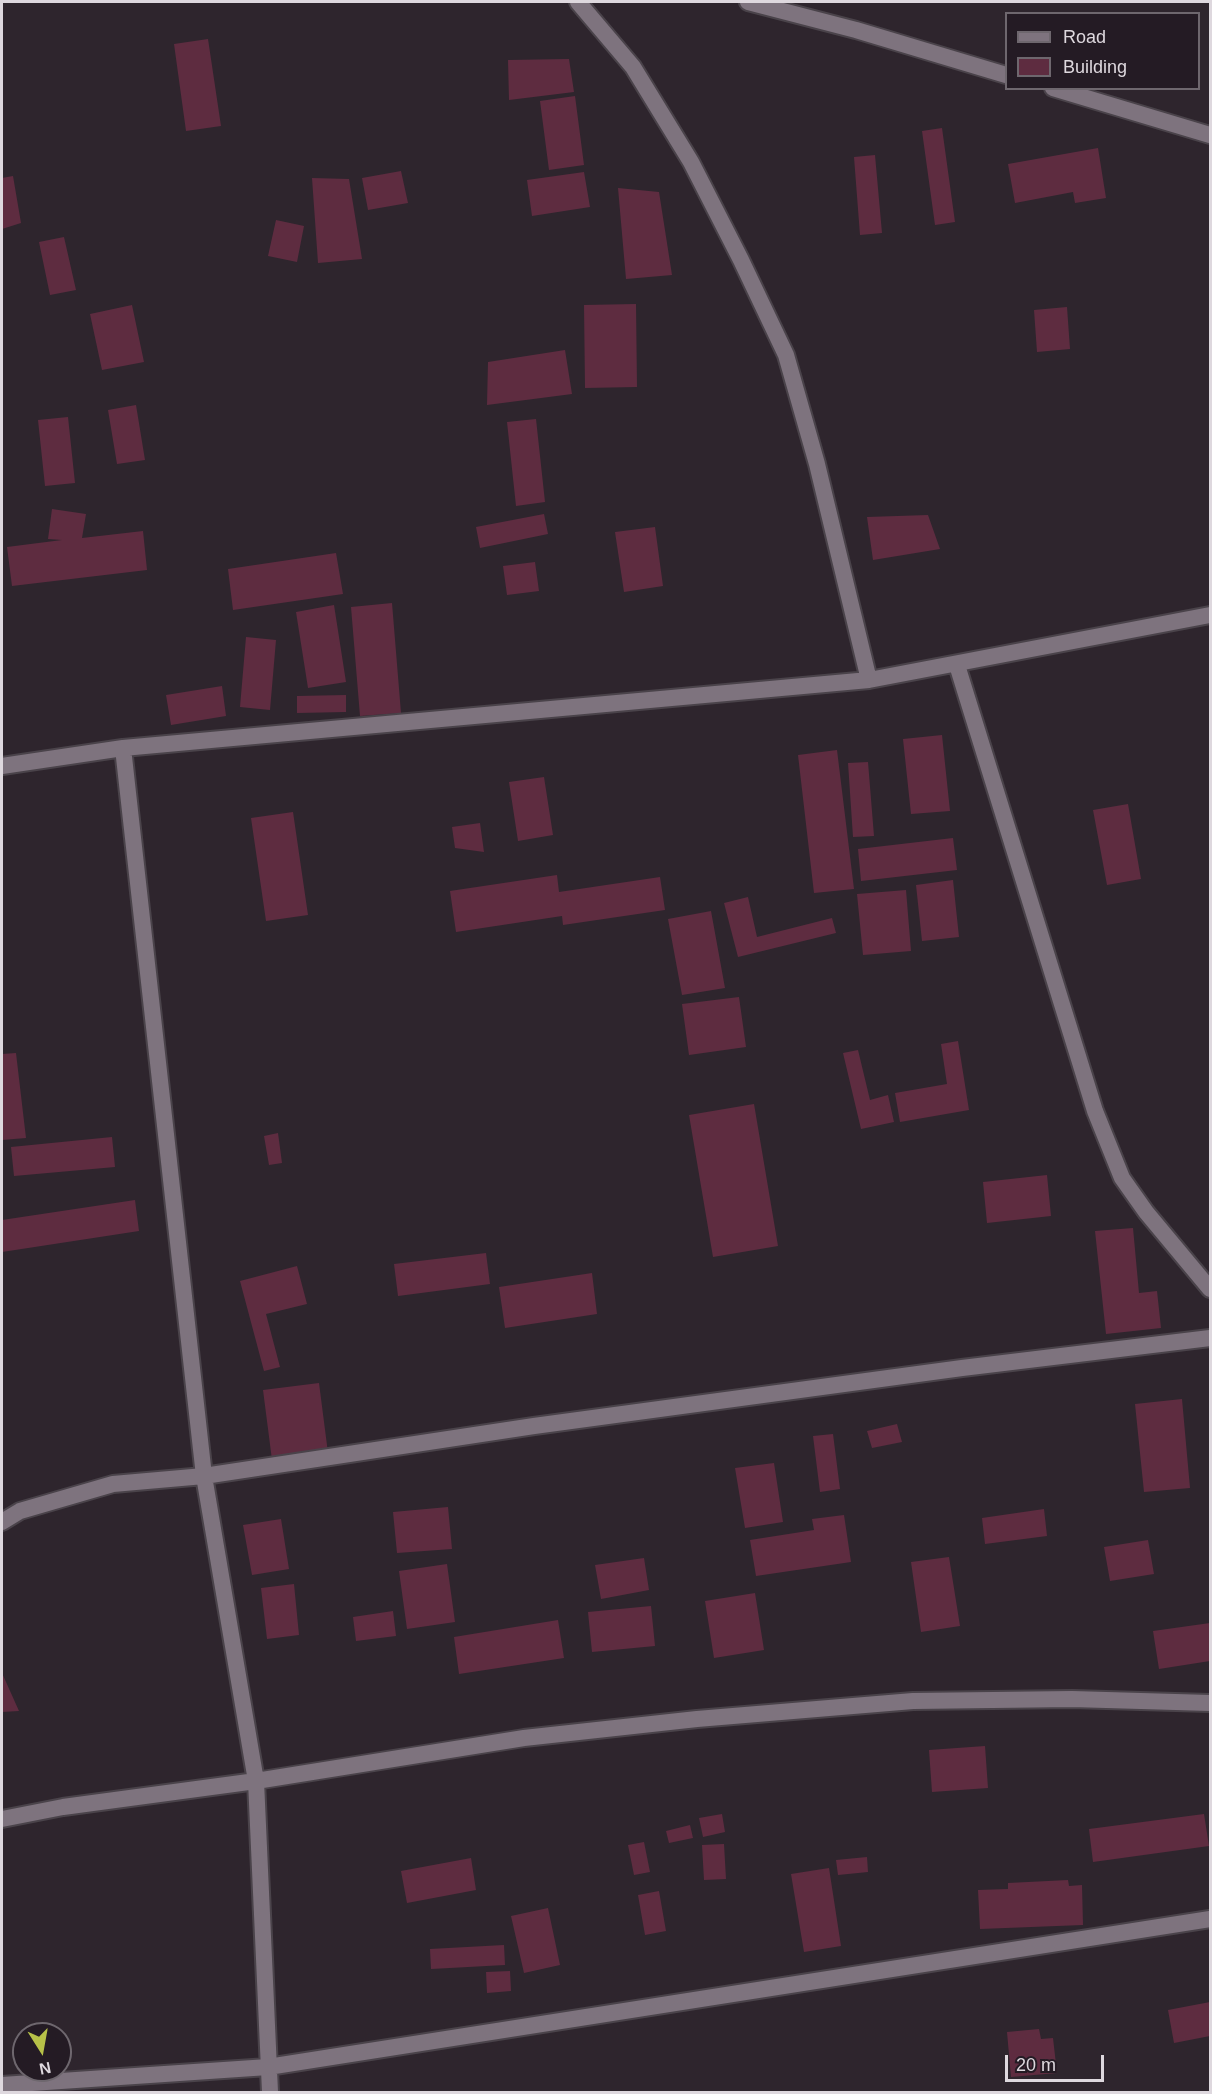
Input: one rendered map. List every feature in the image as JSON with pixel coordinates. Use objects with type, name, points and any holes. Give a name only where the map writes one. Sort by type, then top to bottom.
[{"type":"street","points":[[579,2],[633,67],[691,162],[786,355],[817,464],[869,680]]},
{"type":"street","points":[[748,2],[856,30],[1005,75]]},
{"type":"street","points":[[1060,90],[1210,135]]},
{"type":"street","points":[[2,765],[123,748],[869,680],[1210,615]]},
{"type":"street","points":[[957,665],[1095,1111],[1122,1178],[1146,1212],[1210,1289]]},
{"type":"street","points":[[123,748],[204,1476],[256,1781],[270,2092]]},
{"type":"street","points":[[2,1522],[20,1511],[113,1484],[204,1476],[546,1424],[962,1368],[1210,1338]]},
{"type":"street","points":[[2,1819],[63,1807],[256,1781],[524,1738],[697,1719],[913,1701],[1072,1699],[1210,1703]]},
{"type":"street","points":[[2,2085],[268,2067],[1210,1919]]},
{"type":"building","points":[[208,39],[221,126],[186,131],[174,44]]},
{"type":"building","points":[[569,59],[574,92],[509,100],[508,60]]},
{"type":"building","points":[[575,96],[584,165],[549,170],[540,101]]},
{"type":"building","points":[[942,128],[955,222],[935,225],[922,131]]},
{"type":"building","points":[[1098,148],[1106,198],[1075,203],[1073,192],[1015,203],[1008,164]]},
{"type":"building","points":[[875,155],[882,233],[860,235],[854,157]]},
{"type":"building","points":[[401,171],[408,203],[368,210],[362,178]]},
{"type":"building","points":[[584,172],[590,207],[532,216],[527,180]]},
{"type":"building","points":[[13,176],[21,223],[2,229],[2,178]]},
{"type":"building","points":[[312,178],[349,179],[362,259],[318,263]]},
{"type":"building","points":[[618,188],[659,192],[672,275],[626,279]]},
{"type":"building","points":[[276,220],[304,226],[297,262],[268,256]]},
{"type":"building","points":[[64,237],[76,290],[50,295],[39,242]]},
{"type":"building","points":[[636,304],[637,387],[585,388],[584,305]]},
{"type":"building","points":[[132,305],[144,362],[102,370],[90,314]]},
{"type":"building","points":[[1067,307],[1070,349],[1037,352],[1034,310]]},
{"type":"building","points":[[565,350],[572,394],[487,405],[488,362]]},
{"type":"building","points":[[136,405],[145,460],[117,464],[108,410]]},
{"type":"building","points":[[68,417],[75,483],[45,486],[38,420]]},
{"type":"building","points":[[536,419],[545,502],[516,506],[507,422]]},
{"type":"building","points":[[52,509],[86,514],[82,538],[143,531],[147,570],[12,586],[7,547],[62,540],[48,539]]},
{"type":"building","points":[[544,514],[548,534],[480,548],[476,527]]},
{"type":"building","points":[[928,515],[940,549],[873,560],[867,517]]},
{"type":"building","points":[[655,527],[663,586],[624,592],[615,532]]},
{"type":"building","points":[[336,553],[343,594],[233,610],[228,569]]},
{"type":"building","points":[[535,562],[539,591],[507,595],[503,566]]},
{"type":"building","points":[[392,603],[401,713],[360,716],[351,607]]},
{"type":"building","points":[[334,605],[346,682],[308,688],[296,612]]},
{"type":"building","points":[[246,637],[276,640],[270,710],[240,707]]},
{"type":"building","points":[[222,686],[226,716],[171,725],[166,695]]},
{"type":"building","points":[[346,695],[346,712],[297,713],[297,696]]},
{"type":"building","points":[[942,735],[950,811],[911,814],[903,739]]},
{"type":"building","points":[[837,750],[854,889],[814,893],[798,755]]},
{"type":"building","points":[[868,762],[874,836],[853,837],[848,763]]},
{"type":"building","points":[[544,777],[553,835],[518,841],[509,782]]},
{"type":"building","points":[[1128,804],[1141,879],[1107,885],[1093,810]]},
{"type":"building","points":[[293,812],[308,915],[266,921],[251,818]]},
{"type":"building","points":[[480,823],[484,852],[455,848],[452,827]]},
{"type":"building","points":[[953,838],[957,870],[861,881],[858,849]]},
{"type":"building","points":[[557,875],[559,892],[660,877],[665,910],[563,925],[562,916],[456,932],[450,891]]},
{"type":"building","points":[[953,880],[959,937],[922,941],[916,885]]},
{"type":"building","points":[[906,890],[911,951],[863,955],[857,894]]},
{"type":"building","points":[[748,897],[757,937],[832,918],[836,933],[738,957],[724,903]]},
{"type":"building","points":[[711,911],[725,988],[682,995],[668,919]]},
{"type":"building","points":[[739,997],[746,1047],[689,1055],[682,1004]]},
{"type":"building","points":[[958,1041],[969,1110],[900,1122],[895,1093],[947,1084],[941,1044]]},
{"type":"building","points":[[858,1050],[870,1100],[888,1095],[894,1122],[861,1129],[843,1053]]},
{"type":"building","points":[[16,1053],[26,1138],[2,1140],[2,1054]]},
{"type":"building","points":[[754,1104],[778,1246],[713,1257],[689,1115]]},
{"type":"building","points":[[278,1133],[282,1163],[269,1165],[264,1136]]},
{"type":"building","points":[[112,1137],[115,1167],[14,1176],[11,1147]]},
{"type":"building","points":[[1047,1175],[1051,1216],[987,1223],[983,1182]]},
{"type":"building","points":[[135,1200],[139,1231],[2,1252],[2,1220]]},
{"type":"building","points":[[1133,1228],[1139,1293],[1157,1291],[1161,1328],[1106,1334],[1095,1231]]},
{"type":"building","points":[[486,1253],[490,1284],[398,1296],[394,1264]]},
{"type":"building","points":[[297,1266],[307,1304],[266,1314],[280,1367],[264,1371],[240,1281]]},
{"type":"building","points":[[592,1273],[597,1314],[505,1328],[499,1287]]},
{"type":"building","points":[[319,1383],[328,1453],[272,1460],[263,1390]]},
{"type":"building","points":[[1182,1399],[1190,1488],[1144,1492],[1135,1404]]},
{"type":"building","points":[[897,1424],[902,1442],[872,1448],[867,1431]]},
{"type":"building","points":[[833,1434],[840,1489],[820,1492],[813,1436]]},
{"type":"building","points":[[774,1463],[783,1522],[745,1528],[735,1468]]},
{"type":"building","points":[[448,1507],[452,1549],[397,1553],[393,1512]]},
{"type":"building","points":[[1044,1509],[1047,1536],[985,1544],[982,1518]]},
{"type":"building","points":[[844,1515],[851,1562],[756,1576],[750,1540],[814,1530],[812,1519]]},
{"type":"building","points":[[281,1519],[289,1569],[252,1575],[243,1525]]},
{"type":"building","points":[[1148,1540],[1154,1574],[1110,1581],[1104,1547]]},
{"type":"building","points":[[949,1557],[960,1626],[921,1632],[911,1562]]},
{"type":"building","points":[[644,1558],[649,1590],[601,1599],[595,1565]]},
{"type":"building","points":[[447,1564],[455,1622],[407,1629],[399,1571]]},
{"type":"building","points":[[294,1584],[299,1635],[267,1639],[261,1588]]},
{"type":"building","points":[[755,1593],[764,1650],[714,1658],[705,1601]]},
{"type":"building","points":[[651,1606],[655,1646],[592,1652],[588,1612]]},
{"type":"building","points":[[393,1611],[396,1636],[356,1641],[353,1617]]},
{"type":"building","points":[[558,1620],[564,1658],[459,1674],[454,1637]]},
{"type":"building","points":[[1210,1623],[1210,1661],[1159,1669],[1153,1631]]},
{"type":"building","points":[[2,1673],[19,1711],[2,1712]]},
{"type":"building","points":[[985,1746],[988,1788],[932,1792],[929,1750]]},
{"type":"building","points":[[722,1814],[725,1832],[703,1837],[699,1818]]},
{"type":"building","points":[[1204,1814],[1209,1846],[1093,1862],[1089,1829]]},
{"type":"building","points":[[690,1825],[693,1838],[669,1843],[666,1831]]},
{"type":"building","points":[[644,1842],[650,1872],[634,1875],[628,1845]]},
{"type":"building","points":[[724,1844],[726,1879],[704,1880],[702,1845]]},
{"type":"building","points":[[867,1857],[868,1872],[838,1875],[836,1860]]},
{"type":"building","points":[[471,1858],[476,1890],[407,1903],[401,1871]]},
{"type":"building","points":[[829,1868],[841,1946],[804,1952],[791,1874]]},
{"type":"building","points":[[1068,1880],[1069,1886],[1082,1885],[1083,1925],[980,1929],[978,1890],[1008,1889],[1008,1883]]},
{"type":"building","points":[[659,1891],[666,1931],[645,1935],[638,1895]]},
{"type":"building","points":[[548,1908],[560,1965],[524,1973],[511,1916]]},
{"type":"building","points":[[504,1945],[505,1965],[431,1969],[430,1949]]},
{"type":"building","points":[[510,1971],[511,1991],[487,1993],[486,1972]]},
{"type":"building","points":[[1210,2002],[1210,2036],[1174,2043],[1168,2010]]},
{"type":"building","points":[[1039,2029],[1041,2039],[1053,2038],[1057,2073],[1011,2077],[1007,2032]]}]
